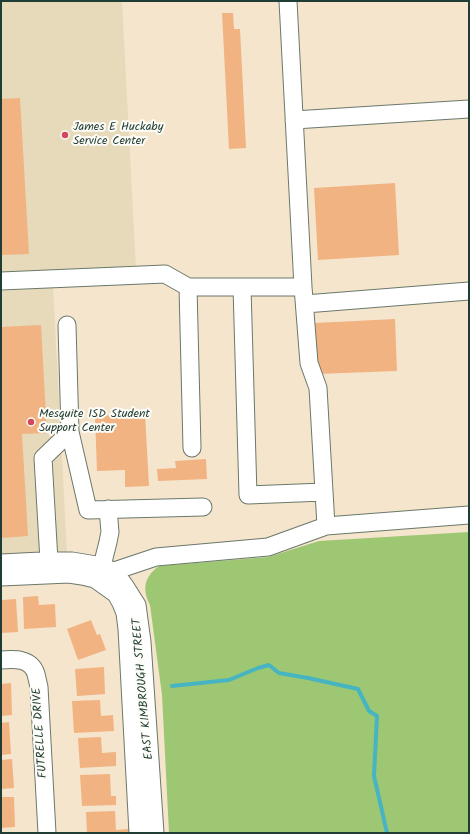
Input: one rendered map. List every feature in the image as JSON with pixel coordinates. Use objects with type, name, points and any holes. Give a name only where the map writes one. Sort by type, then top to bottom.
[{"type":"street","points":[[288,1],[304,304],[309,363],[318,388],[326,526]]},
{"type":"street","points":[[294,120],[469,109]]},
{"type":"street","points":[[1,281],[165,274],[188,287],[303,287]]},
{"type":"street","points":[[188,287],[192,448]]},
{"type":"street","points":[[242,287],[248,495],[324,492]]},
{"type":"street","points":[[304,304],[469,291]]},
{"type":"street","points":[[67,325],[70,432],[88,510],[203,507]]},
{"type":"street","points":[[48,561],[43,458],[70,432]]},
{"type":"street","points":[[108,509],[110,532],[108,542],[108,569]]},
{"type":"street","points":[[1,563],[72,561],[96,565],[108,569],[156,557],[268,548],[326,526],[469,515]]},
{"type":"street","name":"EAST KIMBROUGH STREET","points":[[108,569],[125,586],[137,605],[142,642],[155,833]]},
{"type":"street","points":[[1,577],[69,574],[82,576],[95,580],[106,587],[116,594],[122,603],[127,629],[138,833]]},
{"type":"street","name":"FUTRELLE DRIVE","points":[[1,660],[22,660],[29,664],[36,673],[39,687],[47,833]]},
{"type":"shaded area","name":"James E Huckaby Service Center","points":[[1,1],[122,1],[136,269],[1,273]]},
{"type":"shaded area","name":"Mesquite ISD Student Support Center","points":[[53,288],[67,553],[1,556],[1,291]]},
{"type":"green space","points":[[469,532],[469,833],[169,833],[162,695],[150,605],[145,589],[147,579],[150,574],[159,566],[268,557],[319,541]]},
{"type":"building","points":[[222,13],[233,13],[234,29],[240,29],[246,148],[229,149]]},
{"type":"building","points":[[20,98],[29,254],[1,255],[1,99]]},
{"type":"building","points":[[395,183],[399,255],[318,260],[314,188]]},
{"type":"building","points":[[395,319],[397,371],[317,374],[315,323]]},
{"type":"building","points":[[41,325],[47,433],[22,434],[28,536],[1,538],[1,327]]},
{"type":"building","points":[[145,414],[149,486],[125,487],[125,470],[97,471],[95,416]]},
{"type":"building","points":[[206,459],[207,479],[158,481],[157,469],[176,468],[175,461]]},
{"type":"building","points":[[38,596],[39,605],[55,604],[56,627],[24,629],[23,597]]},
{"type":"building","points":[[16,599],[18,632],[1,633],[2,600]]},
{"type":"building","points":[[91,620],[97,635],[100,634],[106,650],[78,660],[67,629]]},
{"type":"building","points":[[104,667],[105,694],[77,696],[75,669]]},
{"type":"building","points":[[11,683],[12,715],[1,716],[1,684]]},
{"type":"building","points":[[100,700],[101,716],[113,715],[114,731],[74,733],[72,701]]},
{"type":"building","points":[[9,722],[11,754],[1,755],[1,723]]},
{"type":"building","points":[[101,737],[102,753],[116,752],[116,766],[80,768],[78,738]]},
{"type":"building","points":[[12,759],[14,788],[1,789],[1,760]]},
{"type":"building","points":[[110,774],[111,796],[116,796],[116,805],[82,806],[80,775]]},
{"type":"building","points":[[1,797],[14,797],[15,827],[1,828]]},
{"type":"building","points":[[115,811],[116,830],[129,829],[129,833],[87,833],[86,812]]},
{"type":"waterway","points":[[172,686],[229,680],[269,665],[279,673],[358,689],[369,711],[377,716],[374,776],[387,833]]},
{"type":"place","name":"James E Huckaby Service Center","points":[[65,135]]},
{"type":"place","name":"Mesquite ISD Student Support Center","points":[[31,422]]}]
